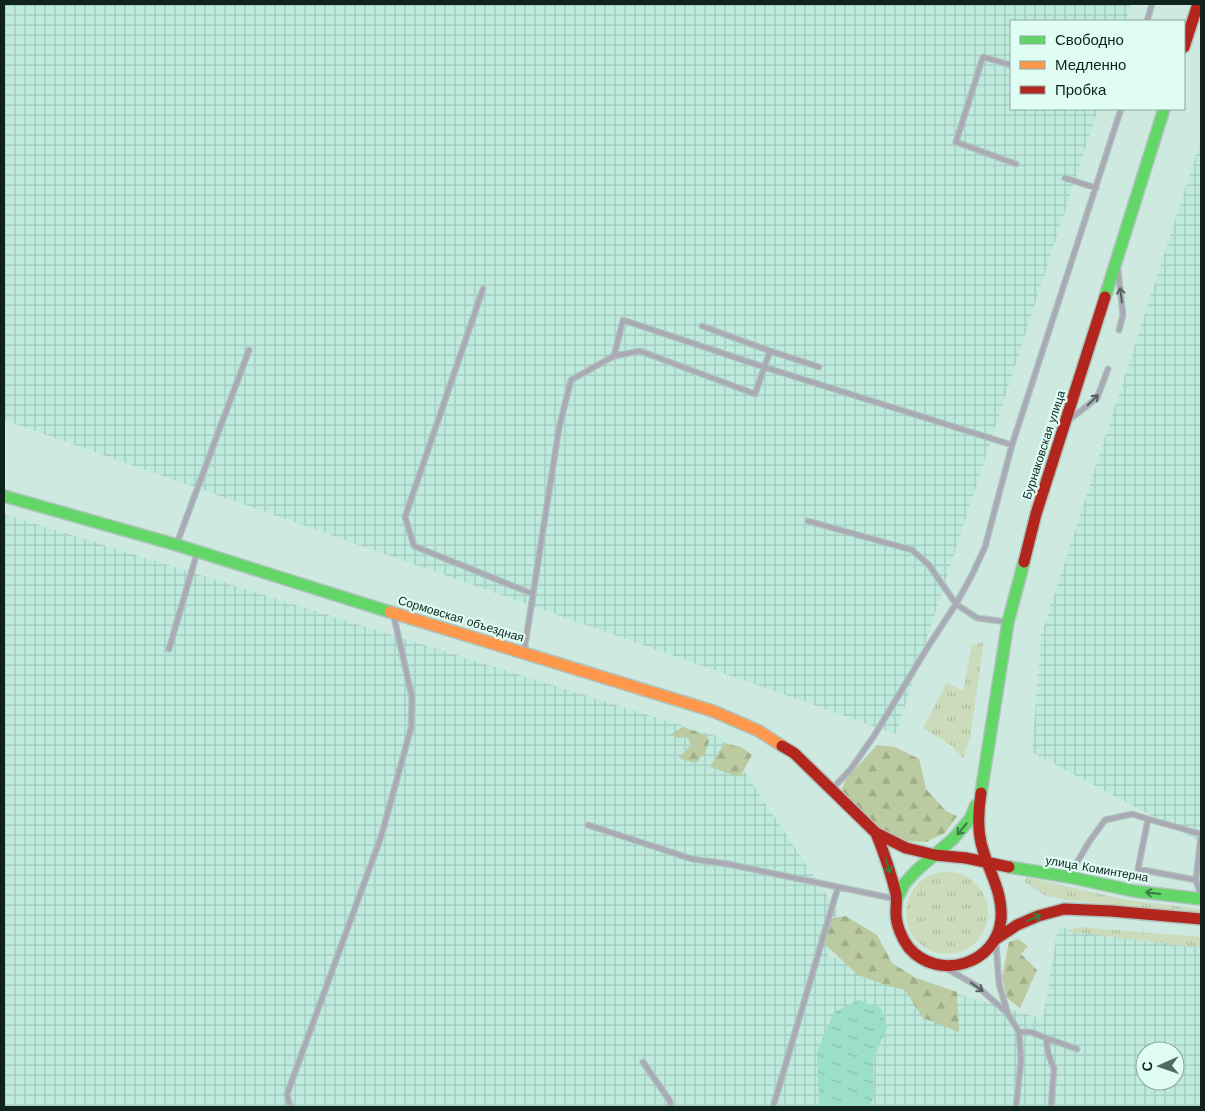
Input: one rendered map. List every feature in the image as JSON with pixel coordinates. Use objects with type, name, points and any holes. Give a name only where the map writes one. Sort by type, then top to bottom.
[{"type":"main road","points":[[1185,44],[1198,4]]},
{"type":"main road","name":"Бурнаковская улица","points":[[980,797],[1008,622],[1036,514],[1164,110]]},
{"type":"main road","name":"Сормовская объездная","points":[[4,496],[177,545],[713,711],[759,731],[794,753],[876,833]]},
{"type":"main road","points":[[897,899],[904,884],[916,870],[953,839],[970,819],[980,797]]},
{"type":"main road","points":[[980,797],[978,825],[980,840],[995,878],[1001,900],[1000,920],[996,938]]},
{"type":"main road","points":[[876,833],[906,848],[935,855],[966,858],[988,864]]},
{"type":"main road","points":[[876,833],[886,858],[897,899],[896,916],[900,935],[910,950],[924,960],[941,966],[961,966],[982,957],[996,938],[1017,925],[1038,916],[1064,909],[1201,919]]},
{"type":"main road","name":"улица Коминтерна","points":[[988,864],[1134,890],[1201,898]]},
{"type":"lane","points":[[1147,20],[1152,4]]},
{"type":"lane","points":[[1010,65],[983,57],[956,142],[1016,164]]},
{"type":"lane","points":[[831,790],[850,770],[869,743],[956,604],[985,546],[1012,445],[1121,110]]},
{"type":"lane","points":[[1065,178],[1096,188]]},
{"type":"lane","points":[[1116,259],[1123,315],[1119,330]]},
{"type":"lane","points":[[484,289],[405,517],[414,546],[533,594]]},
{"type":"lane","points":[[614,356],[623,320],[764,367],[1012,445]]},
{"type":"lane","points":[[702,326],[820,367]]},
{"type":"lane","points":[[177,545],[249,350]]},
{"type":"lane","points":[[524,653],[559,428],[571,380],[614,356],[640,351],[755,394],[770,351]]},
{"type":"lane","points":[[1066,423],[1097,398],[1108,369]]},
{"type":"lane","points":[[808,521],[912,550],[929,565],[956,604],[977,618],[1008,622]]},
{"type":"lane","points":[[169,648],[198,552]]},
{"type":"lane","points":[[292,1107],[289,1104],[287,1094],[382,837],[411,728],[412,697],[394,613]]},
{"type":"lane","points":[[1069,877],[1089,842],[1105,820],[1132,814],[1201,834],[1196,880],[1201,898]]},
{"type":"lane","points":[[1148,819],[1138,869],[1196,880]]},
{"type":"lane","points":[[588,825],[692,859],[728,864],[897,899]]},
{"type":"lane","points":[[773,1107],[838,887]]},
{"type":"lane","points":[[996,938],[999,984],[1008,1014],[1019,1032],[1021,1060],[1016,1107]]},
{"type":"lane","points":[[941,966],[977,986],[1008,1014]]},
{"type":"lane","points":[[1019,1032],[1031,1032],[1077,1049]]},
{"type":"lane","points":[[1046,1038],[1048,1053],[1054,1069],[1050,1107]]},
{"type":"lane","points":[[643,1062],[670,1101],[671,1107]]},
{"type":"shaded area","points":[[4,4],[1131,4],[1126,20],[1010,20],[1010,110],[1098,110],[896,734],[4,420]]},
{"type":"shaded area","points":[[1201,140],[1201,842],[1032,752],[1041,636]]},
{"type":"shaded area","points":[[4,514],[722,738],[837,911],[828,956],[1043,1019],[1058,927],[1201,945],[1201,1107],[4,1107]]},
{"type":"green space","points":[[984,642],[970,738],[963,758],[952,746],[923,728],[947,683],[963,691],[972,645]]},
{"type":"green space","points":[[682,727],[706,735],[709,741],[705,753],[696,763],[678,758],[691,745],[687,737],[677,738],[672,734]]},
{"type":"green space","points":[[724,743],[741,747],[752,755],[740,777],[710,767]]},
{"type":"green space","points":[[877,745],[895,747],[919,759],[926,789],[946,811],[957,816],[945,833],[926,842],[903,841],[878,829],[840,794],[846,779]]},
{"type":"green space","points":[[947,872],[963,875],[976,884],[985,897],[988,913],[985,929],[976,942],[963,951],[947,954],[931,951],[918,942],[909,929],[906,913],[909,897],[918,884],[931,875]]},
{"type":"green space","points":[[1026,877],[1126,900],[1201,909],[1201,914],[1066,900],[1046,896],[1025,882]]},
{"type":"green space","points":[[846,916],[877,935],[892,963],[916,978],[957,992],[959,1032],[923,1018],[905,990],[858,975],[818,938],[827,919]]},
{"type":"green space","points":[[1079,927],[1201,937],[1201,948],[1065,931]]},
{"type":"green space","points":[[1018,939],[1028,946],[1021,954],[1037,970],[1020,1008],[1007,998],[1002,977],[1009,942]]},
{"type":"water","points":[[858,1000],[881,1008],[887,1028],[873,1060],[874,1097],[869,1107],[819,1107],[817,1052],[834,1012]]},
{"type":"traffic: fast","points":[[1105,297],[1164,110]]},
{"type":"traffic: fast","points":[[4,496],[177,545],[390,612]]},
{"type":"traffic: fast","points":[[981,793],[1008,622],[1024,562]]},
{"type":"traffic: fast","points":[[897,899],[904,884],[917,870],[953,839],[970,819],[976,805]]},
{"type":"traffic: fast","points":[[1009,867],[1134,891],[1201,899]]},
{"type":"traffic: slow","points":[[390,612],[713,711],[759,731],[782,746]]},
{"type":"traffic: jam","points":[[1185,44],[1198,4]]},
{"type":"traffic: jam","points":[[1024,562],[1036,514],[1105,297]]},
{"type":"traffic: jam","points":[[782,746],[794,753],[876,833],[906,848],[935,855],[966,858],[1009,867]]},
{"type":"traffic: jam","points":[[876,833],[894,886],[897,922],[906,944],[921,958],[935,964],[950,966],[965,963],[978,957],[989,947],[997,935],[1001,919],[998,892],[981,843],[979,829],[981,793]]},
{"type":"traffic: jam","points":[[996,939],[1017,925],[1038,916],[1064,909],[1201,919]]}]
